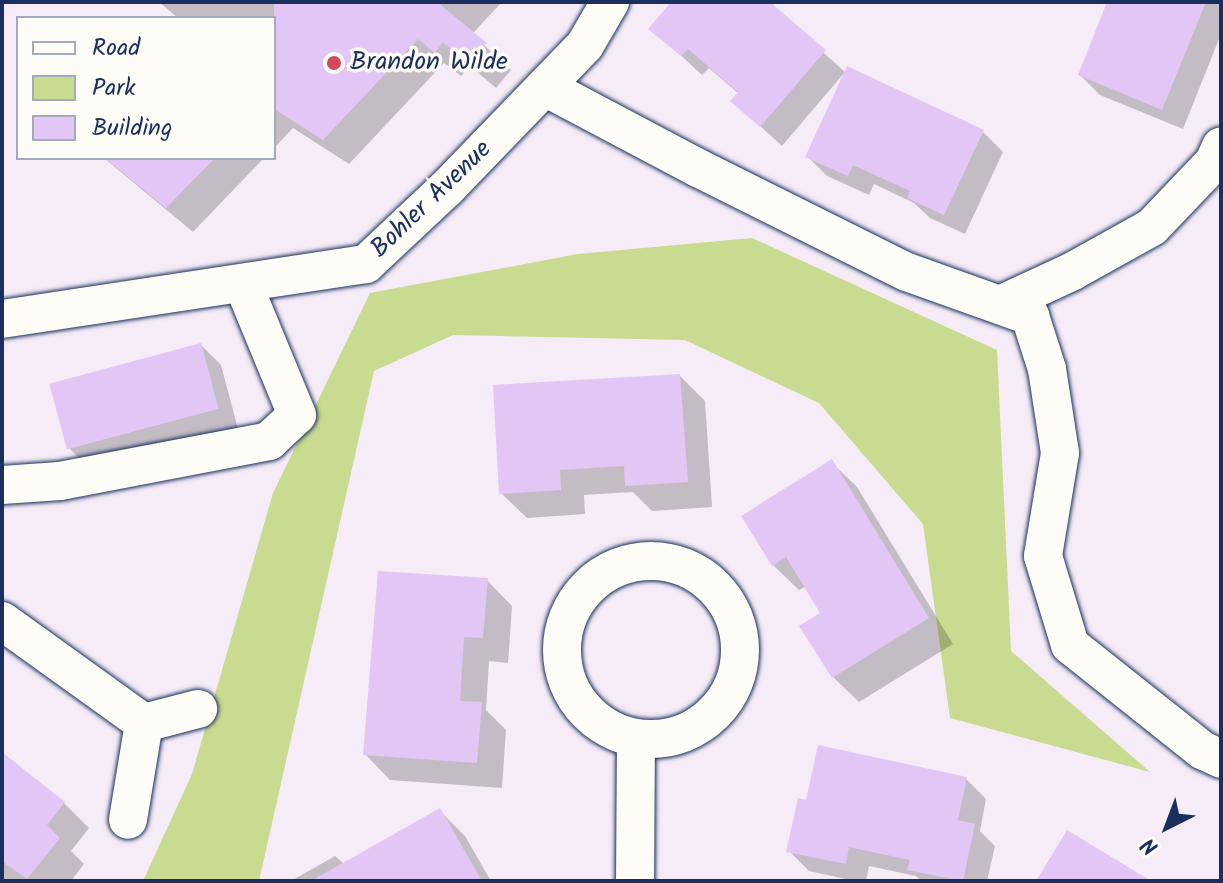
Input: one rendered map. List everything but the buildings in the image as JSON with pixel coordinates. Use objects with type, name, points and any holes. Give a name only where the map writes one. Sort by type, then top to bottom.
[{"type":"street","name":"Bohler Avenue","points":[[2,319],[366,264],[446,189],[585,45],[610,2]]},
{"type":"street","points":[[545,87],[907,272],[1030,316],[1047,369],[1060,453],[1043,556],[1070,645],[1202,750],[1221,759]]},
{"type":"street","points":[[1002,304],[1073,271],[1152,227],[1214,162],[1221,146]]},
{"type":"street","points":[[2,485],[60,481],[269,441],[297,415],[243,284]]},
{"type":"street","points":[[654,560],[683,566],[709,581],[728,603],[739,630],[741,660],[733,688],[717,712],[693,730],[665,739],[636,739],[608,729],[584,710],[568,684],[561,655],[565,626],[577,598],[598,577],[625,564],[654,560]]},
{"type":"street","points":[[2,621],[144,723]]},
{"type":"street","points":[[144,723],[198,709]]},
{"type":"street","points":[[128,820],[144,723]]},
{"type":"street","points":[[635,881],[636,739]]},
{"type":"green space","points":[[752,238],[997,350],[1011,651],[1150,772],[950,718],[923,524],[819,403],[685,340],[453,335],[374,371],[259,881],[143,881],[192,774],[273,493],[370,293],[578,254]]},
{"type":"place","name":"Brandon Wilde","points":[[334,63]]}]
